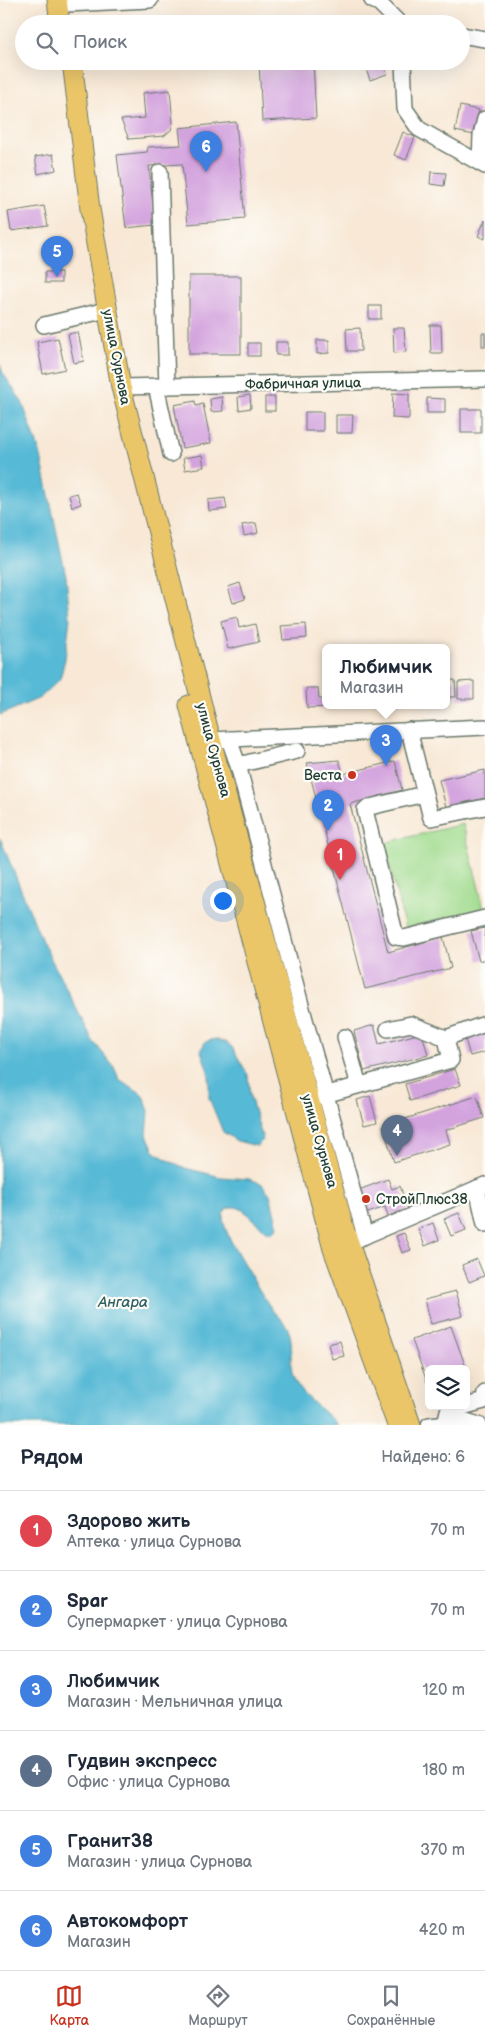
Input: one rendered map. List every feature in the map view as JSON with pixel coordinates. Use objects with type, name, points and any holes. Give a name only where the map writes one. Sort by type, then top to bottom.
[{"type":"main road","points":[[61,15],[63,1]]},
{"type":"main road","points":[[63,1],[66,15]]},
{"type":"main road","name":"улица Сурнова","points":[[65,70],[91,278],[113,386],[198,745],[333,1249],[397,1425]]},
{"type":"main road","name":"улица Сурнова","points":[[73,70],[90,209],[121,387],[220,739],[317,1097],[411,1425]]},
{"type":"street","points":[[63,1],[150,0]]},
{"type":"street","points":[[372,0],[380,3],[391,15]]},
{"type":"street","points":[[470,36],[485,39]]},
{"type":"street","points":[[403,70],[405,109],[419,129],[482,164]]},
{"type":"street","points":[[482,164],[481,135],[485,119]]},
{"type":"street","points":[[160,172],[162,386],[171,454]]},
{"type":"street","points":[[44,325],[98,312]]},
{"type":"street","name":"Фабричная улица","points":[[121,387],[485,379]]},
{"type":"street","points":[[220,739],[485,727]]},
{"type":"street","points":[[409,730],[431,817],[433,819],[485,807]]},
{"type":"street","points":[[220,739],[238,765],[317,1097],[451,1060],[446,1038]]},
{"type":"street","points":[[238,765],[297,751]]},
{"type":"street","points":[[424,794],[370,807],[365,810],[396,937],[404,938],[485,918]]},
{"type":"street","points":[[388,1029],[411,1024],[446,1038],[485,1024]]},
{"type":"street","points":[[345,1037],[359,1085]]},
{"type":"street","points":[[357,1240],[481,1186],[485,1224]]},
{"type":"street","points":[[470,1405],[484,1401],[485,1393]]},
{"type":"street","points":[[445,1423],[448,1411],[452,1410]]},
{"type":"street","points":[[429,1425],[466,1421],[479,1425]]},
{"type":"green space","points":[[463,824],[484,909],[405,928],[384,843]]},
{"type":"water","points":[[0,364],[3,373],[22,402],[40,452],[66,576],[70,618],[65,659],[60,679],[40,698],[0,715]]},
{"type":"water","name":"Ангара","points":[[0,838],[42,941],[93,1041],[114,1067],[119,1079],[141,1093],[145,1100],[149,1111],[147,1135],[155,1152],[185,1168],[221,1177],[249,1179],[261,1183],[270,1194],[278,1227],[272,1233],[237,1207],[231,1207],[225,1211],[223,1216],[226,1231],[256,1285],[273,1311],[288,1329],[291,1342],[291,1368],[295,1381],[304,1393],[337,1425],[0,1425]]},
{"type":"water","points":[[215,1039],[226,1042],[232,1047],[248,1075],[250,1096],[263,1140],[257,1146],[237,1141],[223,1132],[209,1098],[209,1074],[201,1051],[205,1042]]},
{"type":"building","points":[[259,70],[313,70],[316,118],[262,121]]},
{"type":"building","points":[[366,70],[386,70],[387,74],[370,80]]},
{"type":"building","points":[[170,90],[173,123],[171,130],[164,136],[129,139],[121,120],[145,118],[143,93]]},
{"type":"building","points":[[460,106],[479,110],[474,135],[455,131]]},
{"type":"building","points":[[236,122],[245,219],[188,224],[182,164],[149,166],[155,225],[126,228],[117,155],[147,152],[148,147],[181,145],[179,128]]},
{"type":"building","points":[[403,132],[415,137],[406,160],[394,155]]},
{"type":"building","points":[[53,154],[56,170],[38,174],[35,157]]},
{"type":"building","points":[[431,172],[446,173],[444,186],[430,184]]},
{"type":"building","points":[[44,206],[48,226],[11,231],[8,212]]},
{"type":"building","points":[[485,220],[485,239],[478,236]]},
{"type":"building","points":[[45,272],[61,272],[61,283],[45,283]]},
{"type":"building","points":[[189,276],[241,276],[241,354],[189,354]]},
{"type":"building","points":[[369,306],[381,306],[381,319],[369,319]]},
{"type":"building","points":[[430,325],[441,325],[442,353],[431,353]]},
{"type":"building","points":[[360,328],[361,351],[347,351],[346,329]]},
{"type":"building","points":[[393,328],[404,328],[406,352],[394,353]]},
{"type":"building","points":[[78,332],[84,361],[74,363],[68,334]]},
{"type":"building","points":[[482,333],[485,333],[485,346],[482,346]]},
{"type":"building","points":[[58,338],[65,369],[43,374],[37,342]]},
{"type":"building","points":[[317,340],[329,340],[329,353],[317,354]]},
{"type":"building","points":[[276,342],[288,342],[288,355],[276,355]]},
{"type":"building","points":[[248,343],[260,343],[260,356],[248,356]]},
{"type":"building","points":[[393,393],[409,394],[409,419],[392,418]]},
{"type":"building","points":[[250,395],[251,408],[239,410],[238,397]]},
{"type":"building","points":[[222,397],[223,411],[211,412],[210,399]]},
{"type":"building","points":[[265,397],[275,397],[275,411],[265,411]]},
{"type":"building","points":[[427,398],[445,399],[445,413],[427,413]]},
{"type":"building","points":[[195,401],[196,406],[203,404],[211,443],[182,448],[174,405]]},
{"type":"building","points":[[461,409],[481,409],[481,433],[461,433]]},
{"type":"building","points":[[305,412],[323,412],[323,431],[305,431]]},
{"type":"building","points":[[336,415],[353,415],[352,433],[336,433]]},
{"type":"building","points":[[202,455],[204,467],[185,470],[183,458]]},
{"type":"building","points":[[77,493],[81,504],[72,507],[69,495]]},
{"type":"building","points":[[225,498],[227,509],[209,511],[208,500]]},
{"type":"building","points":[[256,523],[258,533],[244,536],[242,525]]},
{"type":"building","points":[[240,583],[245,599],[233,603],[228,587]]},
{"type":"building","points":[[237,617],[239,628],[255,624],[259,642],[228,649],[221,621]]},
{"type":"building","points":[[306,624],[307,638],[283,640],[281,626]]},
{"type":"building","points":[[450,680],[455,680],[456,697],[450,697]]},
{"type":"building","points":[[474,681],[474,699],[458,699],[458,682]]},
{"type":"building","points":[[306,688],[318,688],[319,699],[322,699],[322,707],[307,708]]},
{"type":"building","points":[[339,760],[343,774],[395,761],[402,790],[350,804],[388,952],[443,937],[451,968],[365,989],[307,763]]},
{"type":"building","points":[[485,770],[485,798],[446,807],[439,780]]},
{"type":"building","points":[[485,928],[485,959],[479,961],[471,931]]},
{"type":"building","points":[[374,1025],[379,1044],[422,1033],[428,1055],[364,1071],[354,1031]]},
{"type":"building","points":[[485,1033],[485,1052],[470,1056],[465,1039]]},
{"type":"building","points":[[455,1069],[461,1085],[410,1101],[405,1084]]},
{"type":"building","points":[[370,1096],[377,1122],[364,1125],[357,1100]]},
{"type":"building","points":[[477,1096],[484,1118],[446,1130],[450,1144],[394,1162],[383,1126]]},
{"type":"building","points":[[388,1179],[392,1189],[400,1186],[408,1209],[388,1216],[385,1207],[365,1214],[356,1191]]},
{"type":"building","points":[[459,1213],[466,1230],[451,1236],[444,1219]]},
{"type":"building","points":[[433,1223],[439,1240],[425,1246],[418,1229]]},
{"type":"building","points":[[404,1233],[411,1250],[402,1253],[396,1236]]},
{"type":"building","points":[[477,1259],[484,1276],[469,1282],[462,1265]]},
{"type":"building","points":[[456,1291],[463,1316],[431,1324],[425,1299]]},
{"type":"building","points":[[451,1326],[465,1365],[425,1365],[425,1377],[412,1340]]},
{"type":"building","points":[[340,1341],[344,1356],[332,1359],[328,1344]]},
{"type":"place","name":"Автокомфорт","points":[[206,172]]},
{"type":"place","name":"Гранит38","points":[[57,277]]},
{"type":"place","name":"Любимчик","points":[[386,766]]},
{"type":"place","name":"Веста","points":[[352,775]]},
{"type":"place","name":"Spar","points":[[328,831]]},
{"type":"place","name":"Здорово жить","points":[[340,880]]},
{"type":"place","name":"Гудвин экспресс","points":[[397,1156]]},
{"type":"place","name":"СтройПлюс38","points":[[366,1199]]}]
